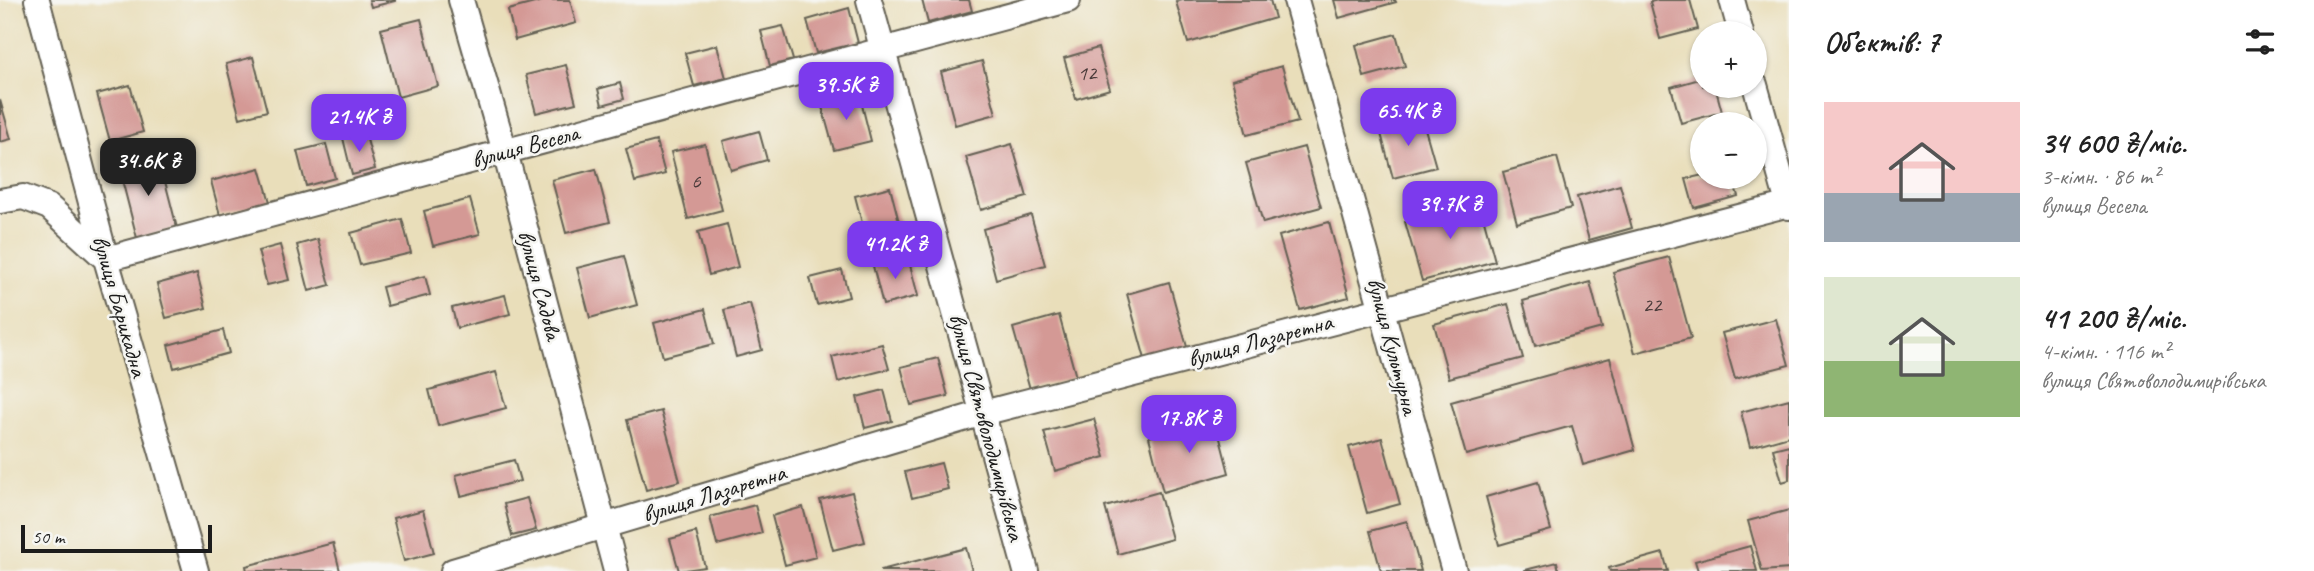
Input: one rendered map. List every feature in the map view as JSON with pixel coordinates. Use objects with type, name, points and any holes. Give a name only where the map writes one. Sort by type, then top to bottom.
[{"type":"street","name":"вулиця Барикадна","points":[[37,0],[106,259],[196,571]]},
{"type":"street","name":"вулиця Садова","points":[[461,0],[505,152],[616,571]]},
{"type":"street","name":"вулиця Святоволодимирівська","points":[[869,0],[1026,571]]},
{"type":"street","name":"вулиця Весела","points":[[106,259],[1068,0]]},
{"type":"street","name":"вулиця Культурна","points":[[1296,0],[1454,571]]},
{"type":"street","points":[[1732,0],[1738,21]]},
{"type":"street","points":[[1759,98],[1789,205]]},
{"type":"street","points":[[0,201],[23,197],[49,207],[106,259]]},
{"type":"street","name":"вулиця Лазаретна","points":[[453,571],[983,413],[1789,205]]},
{"type":"building","points":[[369,0],[395,0],[395,1],[371,7]]},
{"type":"building","points":[[546,0],[570,0],[576,23],[515,40],[508,10]]},
{"type":"building","points":[[922,0],[969,0],[972,11],[928,23]]},
{"type":"building","points":[[1270,0],[1275,18],[1188,43],[1176,2]]},
{"type":"building","points":[[1334,0],[1395,0],[1396,2],[1339,18]]},
{"type":"building","points":[[1690,0],[1696,21],[1690,21],[1690,31],[1660,39],[1650,2]]},
{"type":"building","points":[[849,8],[858,43],[816,53],[807,20]]},
{"type":"building","points":[[421,19],[438,86],[398,97],[381,29]]},
{"type":"building","points":[[783,26],[793,60],[770,66],[761,31]]},
{"type":"building","points":[[1396,34],[1405,66],[1364,77],[1356,45]]},
{"type":"building","points":[[717,45],[726,78],[694,86],[685,53]]},
{"type":"building","points":[[1098,48],[1110,89],[1076,99],[1064,58]]},
{"type":"building","points":[[253,57],[267,111],[240,118],[226,64]]},
{"type":"building","points":[[982,61],[996,114],[955,125],[941,72]]},
{"type":"building","points":[[566,65],[576,103],[536,113],[526,75]]},
{"type":"building","points":[[1282,66],[1298,122],[1247,135],[1232,80]]},
{"type":"building","points":[[1690,82],[1690,98],[1718,98],[1722,112],[1690,112],[1690,121],[1681,123],[1671,87]]},
{"type":"building","points":[[620,83],[624,99],[602,105],[598,89]]},
{"type":"building","points":[[130,85],[143,132],[110,141],[97,94]]},
{"type":"building","points":[[859,93],[871,141],[834,150],[821,103]]},
{"type":"building","points":[[0,100],[11,139],[0,142]]},
{"type":"building","points":[[1422,118],[1436,167],[1393,178],[1380,130]]},
{"type":"building","points":[[759,131],[767,160],[731,170],[723,141]]},
{"type":"building","points":[[365,132],[375,169],[352,175],[343,138]]},
{"type":"building","points":[[656,141],[665,174],[635,182],[626,149]]},
{"type":"building","points":[[326,144],[335,178],[306,186],[297,151]]},
{"type":"building","points":[[705,144],[722,210],[688,219],[671,152]]},
{"type":"building","points":[[1012,144],[1027,197],[981,210],[966,157]]},
{"type":"building","points":[[1304,147],[1321,207],[1263,223],[1246,163]]},
{"type":"building","points":[[1557,157],[1571,208],[1517,223],[1503,172]]},
{"type":"building","points":[[159,158],[177,228],[137,238],[119,168]]},
{"type":"building","points":[[260,168],[270,202],[220,215],[211,181]]},
{"type":"building","points":[[596,169],[610,222],[566,233],[552,180]]},
{"type":"building","points":[[1690,178],[1690,189],[1736,189],[1738,196],[1694,208],[1686,179]]},
{"type":"building","points":[[1620,185],[1632,228],[1589,240],[1577,197]]},
{"type":"building","points":[[890,187],[904,241],[869,250],[855,196]]},
{"type":"building","points":[[470,199],[480,234],[433,246],[424,211]]},
{"type":"building","points":[[1479,202],[1495,261],[1422,281],[1405,222]]},
{"type":"building","points":[[1031,215],[1045,265],[996,279],[983,229]]},
{"type":"building","points":[[402,219],[411,253],[360,265],[351,233]]},
{"type":"building","points":[[1329,222],[1349,297],[1300,310],[1279,236]]},
{"type":"building","points":[[727,224],[738,267],[709,275],[698,232]]},
{"type":"building","points":[[318,239],[330,285],[309,291],[297,245]]},
{"type":"building","points":[[280,245],[289,280],[267,285],[258,251]]},
{"type":"building","points":[[624,256],[637,305],[590,318],[577,268]]},
{"type":"building","points":[[908,257],[918,296],[883,305],[873,266]]},
{"type":"building","points":[[1669,257],[1691,338],[1635,353],[1613,272]]},
{"type":"building","points":[[842,270],[849,297],[817,305],[810,278]]},
{"type":"building","points":[[197,273],[206,308],[166,318],[157,284]]},
{"type":"building","points":[[425,276],[430,295],[387,306],[382,287]]},
{"type":"building","points":[[1169,282],[1187,347],[1145,359],[1127,294]]},
{"type":"building","points":[[1590,282],[1602,328],[1535,346],[1523,301]]},
{"type":"building","points":[[505,295],[510,314],[457,328],[452,308]]},
{"type":"building","points":[[750,303],[762,350],[736,357],[724,310]]},
{"type":"building","points":[[1508,304],[1523,358],[1449,378],[1434,324]]},
{"type":"building","points":[[705,309],[714,344],[663,357],[654,323]]},
{"type":"building","points":[[1059,315],[1076,377],[1030,389],[1013,328]]},
{"type":"building","points":[[1776,319],[1789,365],[1735,379],[1722,333]]},
{"type":"building","points":[[223,330],[229,353],[174,368],[168,345]]},
{"type":"building","points":[[882,344],[889,369],[838,382],[832,357]]},
{"type":"building","points":[[938,358],[948,396],[911,405],[901,367]]},
{"type":"building","points":[[1610,358],[1635,450],[1583,465],[1572,426],[1466,455],[1451,402]]},
{"type":"building","points":[[496,372],[506,408],[438,426],[429,390]]},
{"type":"building","points":[[884,390],[892,421],[865,428],[857,397]]},
{"type":"building","points":[[1789,399],[1789,436],[1750,447],[1741,412]]},
{"type":"building","points":[[661,411],[680,481],[646,490],[627,420]]},
{"type":"building","points":[[1094,419],[1105,457],[1055,471],[1044,432]]},
{"type":"building","points":[[1215,419],[1229,473],[1163,492],[1149,437]]},
{"type":"building","points":[[1382,438],[1400,504],[1367,513],[1349,447]]},
{"type":"building","points":[[1789,445],[1789,480],[1782,482],[1773,449]]},
{"type":"building","points":[[514,460],[520,481],[461,496],[456,475]]},
{"type":"building","points":[[941,463],[948,489],[912,498],[905,472]]},
{"type":"building","points":[[1538,482],[1551,530],[1499,545],[1486,497]]},
{"type":"building","points":[[852,492],[865,542],[833,550],[820,500]]},
{"type":"building","points":[[1159,492],[1172,539],[1118,554],[1105,507]]},
{"type":"building","points":[[527,498],[536,530],[512,536],[504,504]]},
{"type":"building","points":[[755,505],[762,533],[717,545],[710,517]]},
{"type":"building","points":[[803,507],[816,557],[785,565],[772,516]]},
{"type":"building","points":[[423,510],[434,553],[404,561],[393,518]]},
{"type":"building","points":[[1789,510],[1789,569],[1762,571],[1748,521]]},
{"type":"building","points":[[1407,521],[1421,571],[1381,571],[1370,531]]},
{"type":"building","points":[[696,532],[705,567],[679,571],[670,539]]},
{"type":"building","points":[[333,543],[340,571],[247,571],[246,566]]},
{"type":"building","points":[[1750,546],[1757,571],[1698,571],[1695,561]]},
{"type":"building","points":[[966,548],[972,571],[881,571],[881,570]]},
{"type":"building","points":[[1663,553],[1668,571],[1610,571],[1609,568]]},
{"type":"building","points":[[1557,562],[1559,571],[1525,571],[1525,570]]}]
